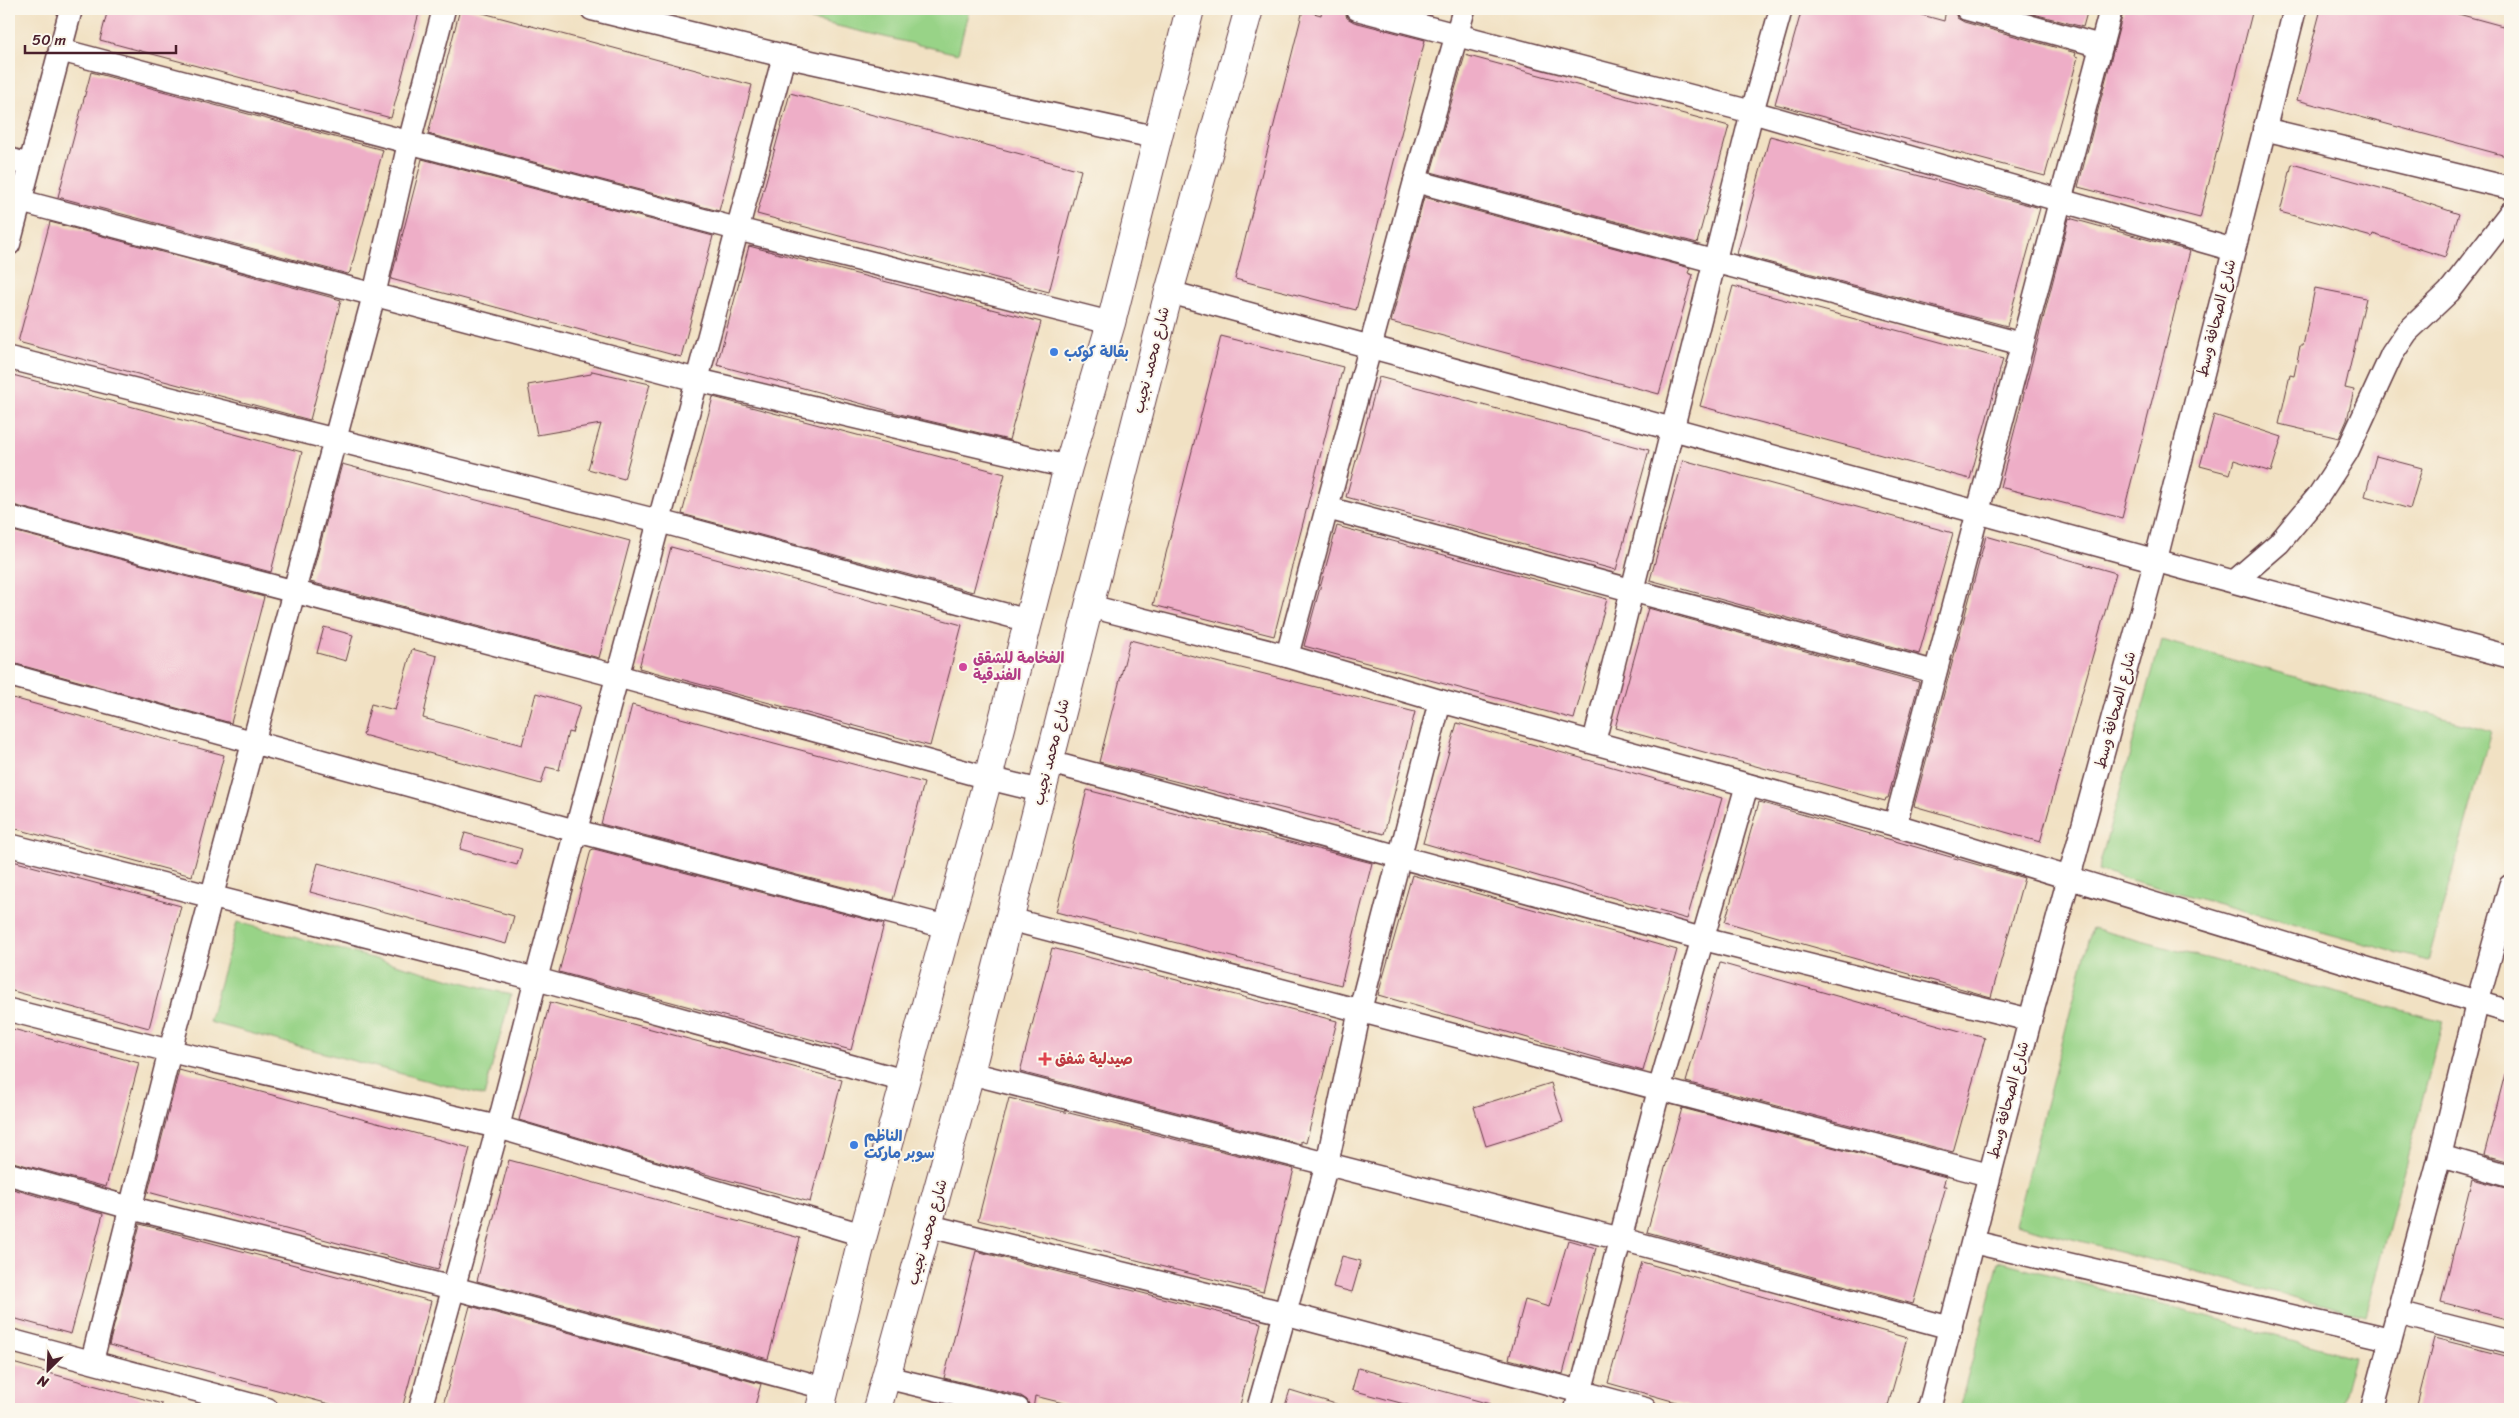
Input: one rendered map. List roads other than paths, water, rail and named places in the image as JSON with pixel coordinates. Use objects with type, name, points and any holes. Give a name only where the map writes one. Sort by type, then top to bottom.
[{"type":"main road","points":[[823,1399],[864,1235],[988,778],[1068,467],[1111,323],[1190,9]]},
{"type":"main road","name":"شارع محمد نجيب","points":[[877,1409],[970,1073],[1169,292],[1249,9]]},
{"type":"street","points":[[9,244],[20,201],[19,162],[60,50],[71,9]]},
{"type":"street","points":[[92,1361],[170,1051],[374,295],[409,143],[444,9]]},
{"type":"street","points":[[592,9],[784,56],[1159,138]]},
{"type":"street","points":[[1357,9],[1752,112],[2234,250]]},
{"type":"street","points":[[1287,656],[1414,181],[1464,9]]},
{"type":"street","points":[[1594,742],[1752,112],[1782,9]]},
{"type":"street","points":[[1967,9],[2102,46]]},
{"type":"street","points":[[1894,825],[2111,9]]},
{"type":"street","name":"شارع الصحافة وسط","points":[[1929,1409],[1973,1242],[1988,1175],[2156,559],[2295,9]]},
{"type":"street","points":[[60,50],[738,229],[1111,323]]},
{"type":"street","points":[[420,1409],[498,1127],[784,56]]},
{"type":"street","points":[[2264,129],[2510,188]]},
{"type":"street","points":[[1414,181],[2022,344]]},
{"type":"street","points":[[20,201],[697,380],[1068,467]]},
{"type":"street","points":[[2235,581],[2279,543],[2318,495],[2347,452],[2397,347],[2407,332],[2449,292],[2510,213]]},
{"type":"street","points":[[1169,292],[1672,430],[2156,559],[2510,657]]},
{"type":"street","points":[[9,358],[659,521],[1029,621]]},
{"type":"street","points":[[1327,508],[1935,672]]},
{"type":"street","points":[[9,517],[617,676],[1041,791]]},
{"type":"street","points":[[1089,606],[1287,656],[1440,701],[1894,825],[2477,1004],[2510,1012]]},
{"type":"street","points":[[9,675],[576,831],[947,927]]},
{"type":"street","points":[[1258,1409],[1327,1164],[1360,1010],[1440,701]]},
{"type":"street","points":[[1049,762],[1703,939],[2030,1020]]},
{"type":"street","points":[[1578,1400],[1659,1090],[1747,785]]},
{"type":"street","points":[[9,845],[536,979],[905,1081]]},
{"type":"street","points":[[2372,1409],[2440,1156],[2477,1004],[2510,886]]},
{"type":"street","points":[[1009,920],[1988,1175]]},
{"type":"street","points":[[9,1010],[170,1051],[498,1127],[864,1235]]},
{"type":"street","points":[[970,1073],[1620,1239],[1951,1328]]},
{"type":"street","points":[[2440,1156],[2510,1176]]},
{"type":"street","points":[[9,1174],[131,1208],[453,1288],[823,1399]]},
{"type":"street","points":[[929,1226],[1284,1313],[1578,1400],[1645,1409]]},
{"type":"street","points":[[1973,1242],[2390,1339]]},
{"type":"street","points":[[2397,1313],[2510,1342]]},
{"type":"street","points":[[9,1340],[260,1408]]},
{"type":"street","points":[[885,1377],[1018,1409]]},
{"type":"place","name":"بقالة كوكب","points":[[1054,352]]},
{"type":"place","name":"الفخامة للشقق الفندقية","points":[[963,667]]},
{"type":"place","name":"صيدلية شفق","points":[[1045,1059]]},
{"type":"place","name":"الناظم سوبر ماركت","points":[[854,1145]]}]
